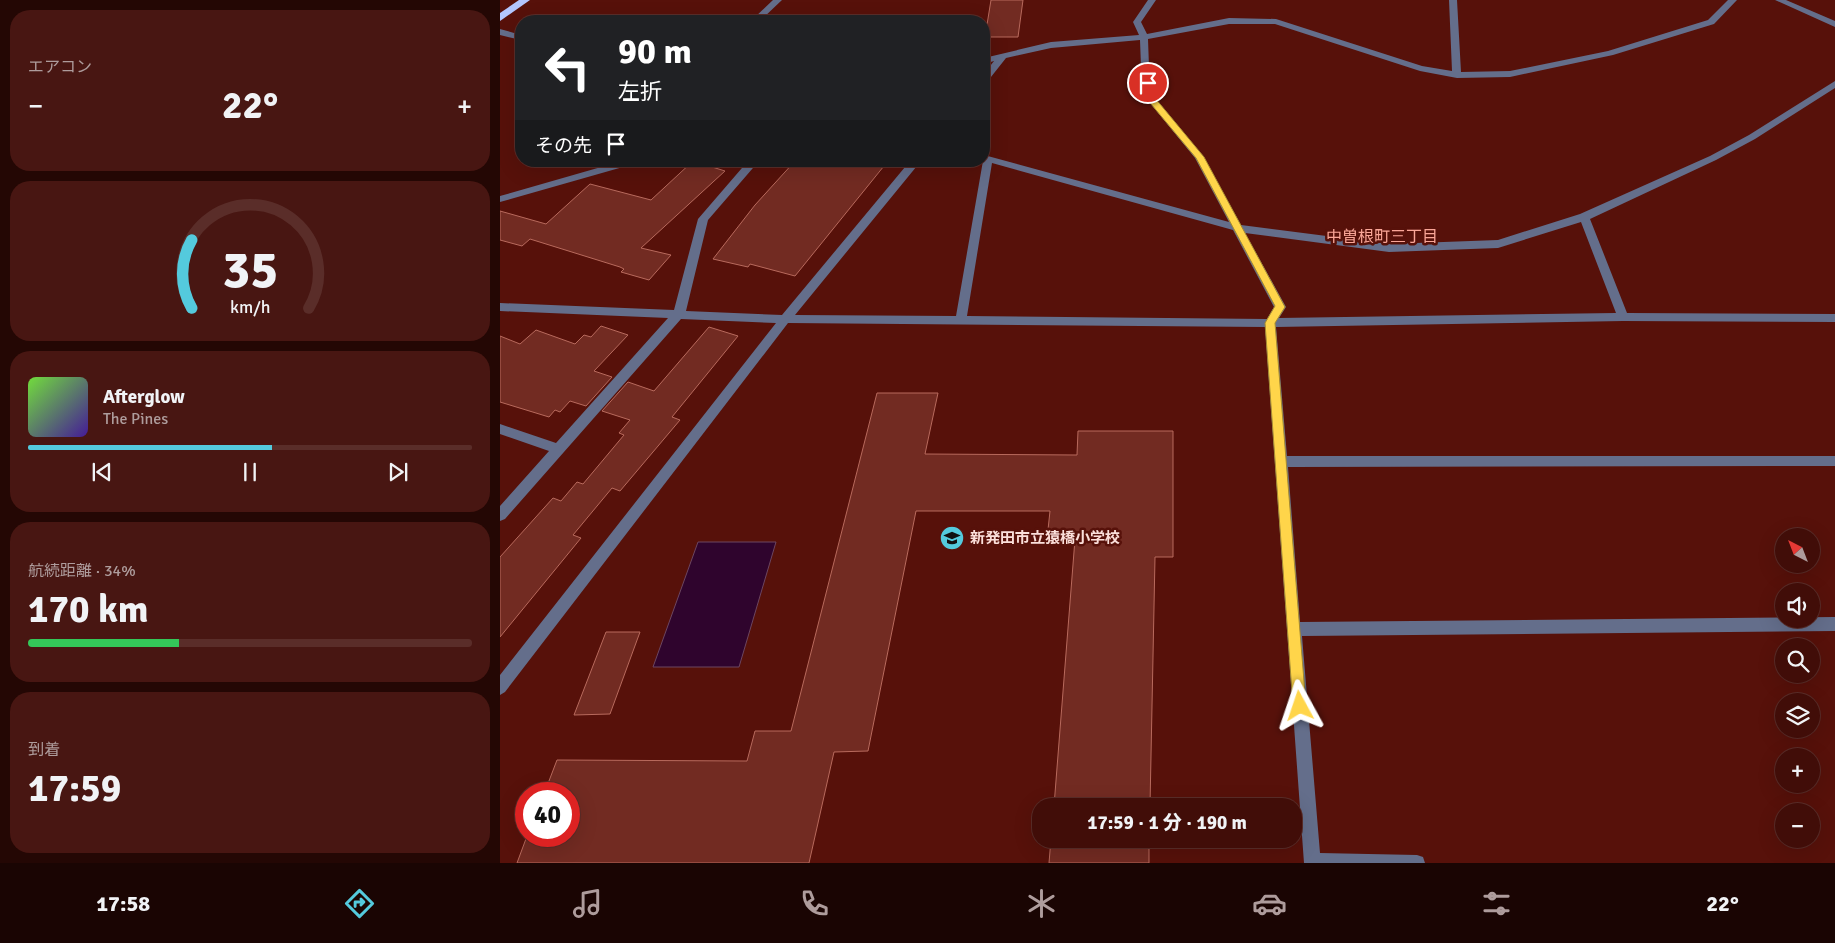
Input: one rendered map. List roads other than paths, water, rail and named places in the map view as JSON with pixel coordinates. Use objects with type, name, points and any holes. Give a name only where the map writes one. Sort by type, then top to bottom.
[{"type":"highway","points":[[500,18],[525,0]]},
{"type":"street","points":[[762,15],[778,0]]},
{"type":"street","points":[[1152,0],[1138,22],[1144,36],[1145,68],[1150,98],[1199,157],[1280,307],[1270,323],[1312,862],[1417,863]]},
{"type":"street","points":[[1453,0],[1457,75]]},
{"type":"street","points":[[990,60],[1051,46],[1144,36],[1228,21],[1276,22],[1420,68],[1457,75],[1510,74],[1610,53],[1711,22],[1733,0]]},
{"type":"street","points":[[1779,0],[1835,24]]},
{"type":"street","points":[[500,32],[515,36]]},
{"type":"street","points":[[990,72],[1003,56]]},
{"type":"street","points":[[990,160],[1238,228],[1389,248],[1498,244],[1584,217],[1713,158],[1752,137],[1835,84]]},
{"type":"street","points":[[500,199],[613,167]]},
{"type":"street","points":[[500,515],[679,314],[703,218],[749,167]]},
{"type":"street","points":[[500,687],[785,319],[911,167]]},
{"type":"street","points":[[961,320],[985,167]]},
{"type":"street","points":[[1584,217],[1623,317]]},
{"type":"street","points":[[500,307],[785,319],[1270,323],[1623,317],[1835,318]]},
{"type":"street","points":[[500,429],[559,449]]},
{"type":"street","points":[[1281,462],[1835,461]]},
{"type":"street","points":[[1293,629],[1835,624]]},
{"type":"place","name":"新発田市立猿橋小学校","points":[[952,538]]},
{"type":"district","name":"中曽根町三丁目","points":[[1382,237]]}]
